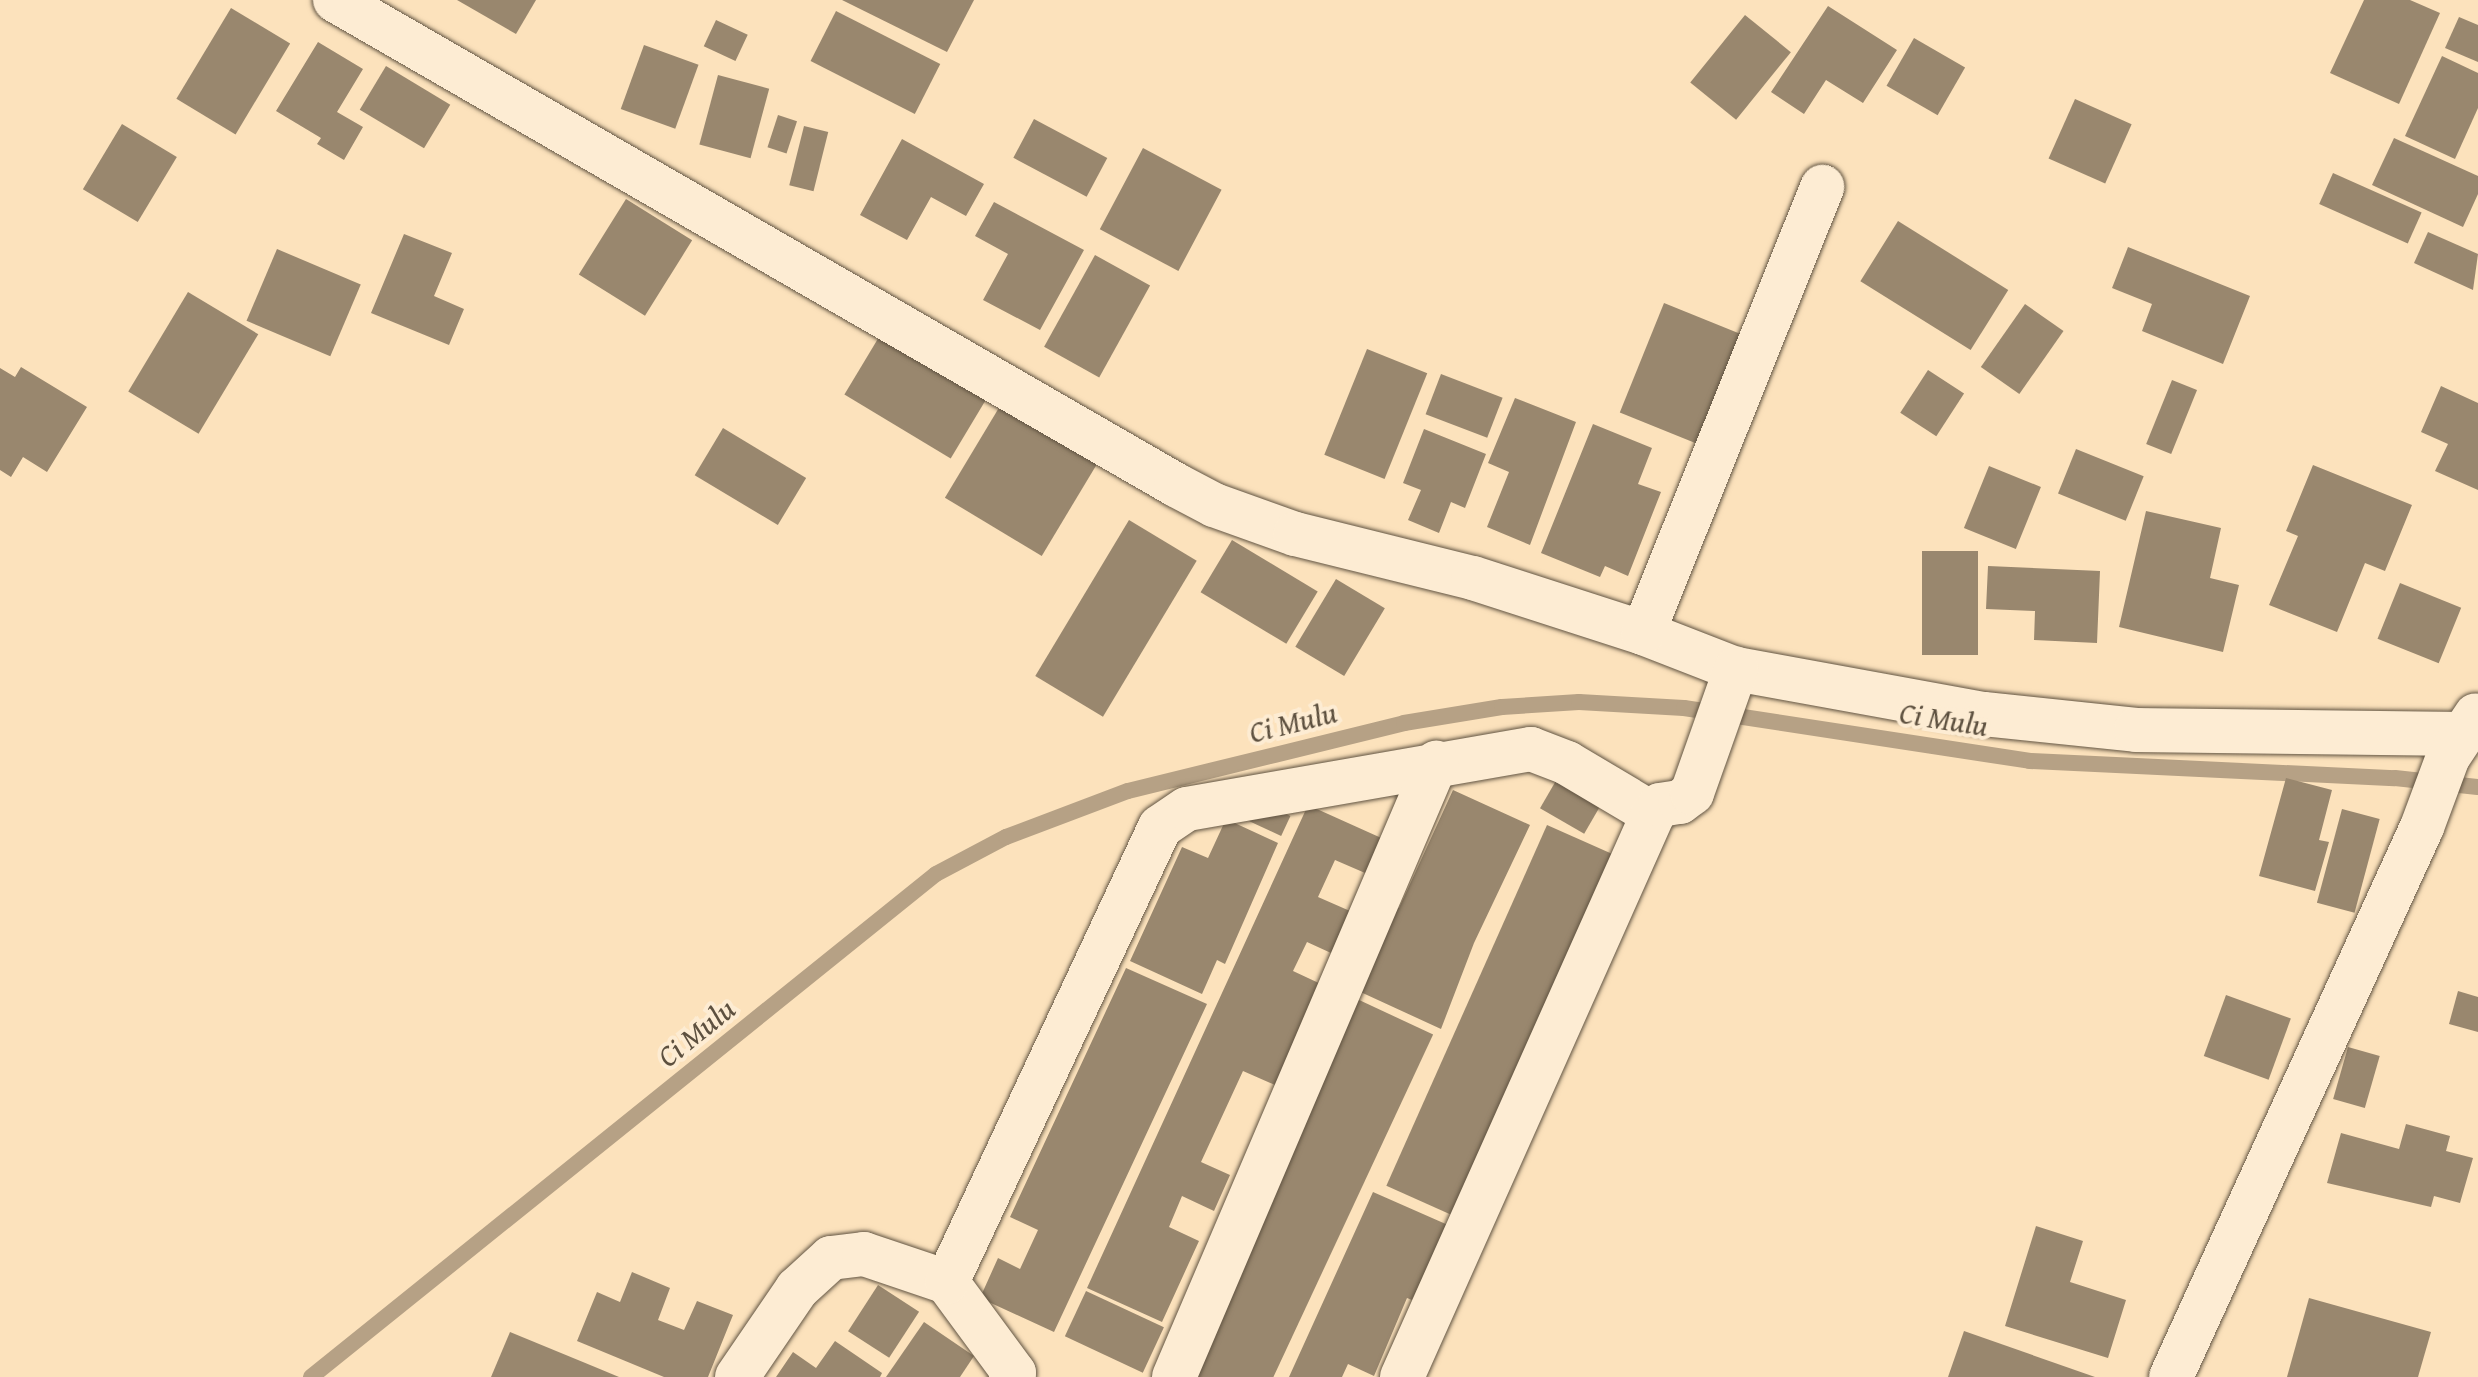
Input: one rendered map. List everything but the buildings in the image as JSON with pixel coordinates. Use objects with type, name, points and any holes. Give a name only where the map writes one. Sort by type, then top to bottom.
[{"type":"street","points":[[335,0],[1214,505],[1295,534],[1473,578],[1643,633],[1731,683],[2136,730],[2462,734],[2171,1377]]},
{"type":"street","points":[[1643,633],[1822,187]]},
{"type":"street","points":[[1402,1377],[1653,814],[1660,805],[1680,802],[1692,793],[1731,683]]},
{"type":"street","points":[[947,1282],[1160,827],[1187,809],[1436,763],[1531,749],[1567,763],[1653,814]]},
{"type":"street","points":[[1174,1377],[1436,763]]},
{"type":"street","points":[[737,1377],[797,1289],[831,1258],[864,1254],[947,1282],[1017,1376]]},
{"type":"waterway","name":"Ci Mulu","points":[[311,1377],[936,874],[1006,837],[1128,791],[1404,723],[1502,707],[1579,702],[1684,708],[2030,761],[2395,778],[2478,787]]}]
